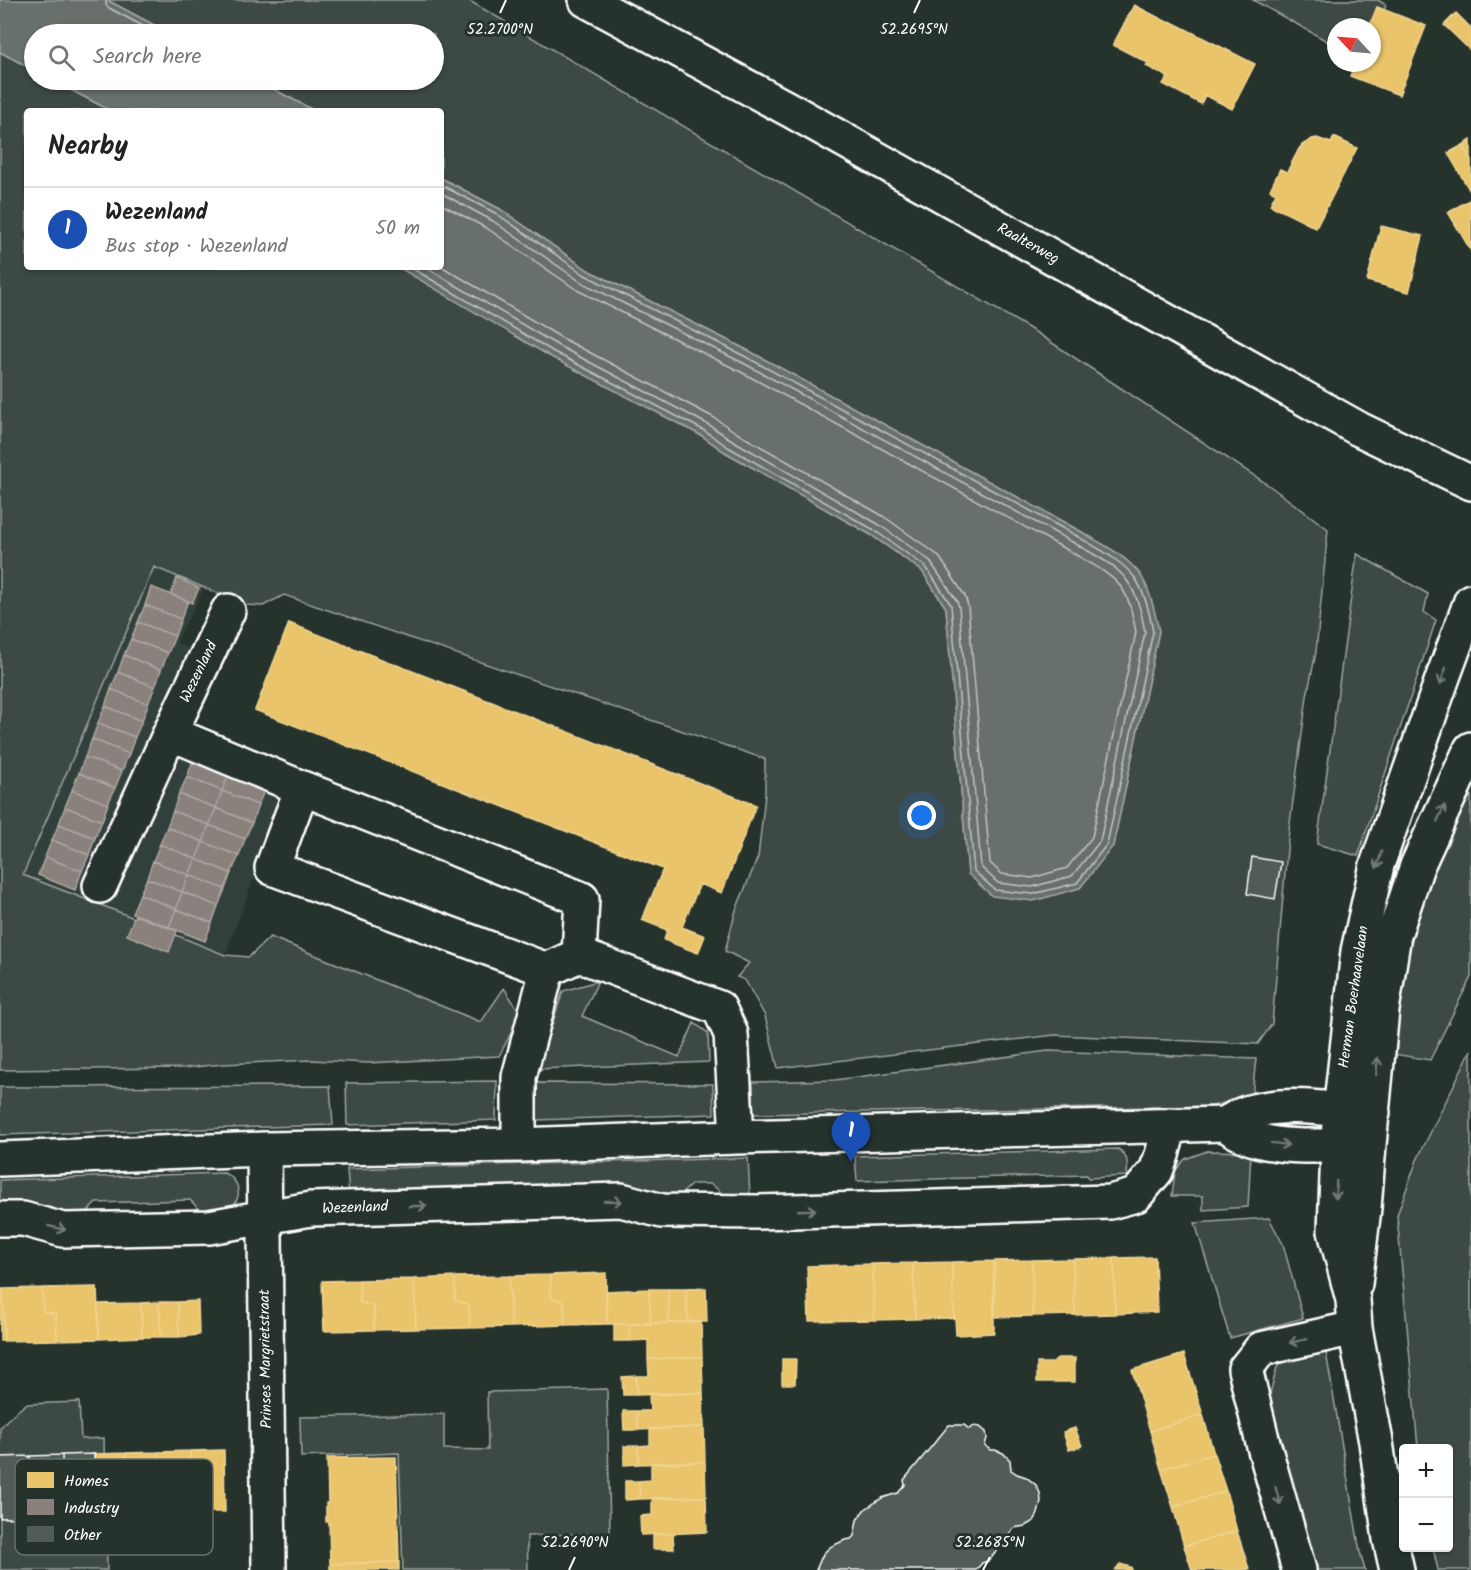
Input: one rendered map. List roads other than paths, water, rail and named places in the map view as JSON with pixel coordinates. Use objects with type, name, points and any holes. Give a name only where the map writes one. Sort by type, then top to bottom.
[{"type":"street","name":"Raalterweg","points":[[586,0],[802,117],[1359,429],[1471,483]]},
{"type":"street","name":"Herman Boerhaavelaan","points":[[1397,1570],[1354,1314],[1364,1208],[1353,1145],[1340,1110],[1358,951],[1377,865],[1471,601]]},
{"type":"street","name":"Wezenland","points":[[100,886],[228,611]]},
{"type":"street","points":[[170,733],[582,899],[579,955]]},
{"type":"street","name":"Herman Boerhaavelaan","points":[[1353,1145],[1372,1113],[1382,1010],[1394,935],[1417,866],[1471,749]]},
{"type":"street","points":[[302,788],[272,868],[547,970],[579,955],[719,1008],[731,1034],[737,1137]]},
{"type":"street","points":[[519,1145],[519,1077],[547,970]]},
{"type":"street","points":[[0,1159],[264,1149],[519,1145],[1225,1124],[1244,1113],[1270,1107],[1288,1106],[1372,1113]]},
{"type":"street","points":[[1225,1124],[1242,1135],[1286,1145],[1353,1145]]},
{"type":"street","name":"Wezenland","points":[[0,1219],[23,1219],[63,1230],[209,1227],[311,1209],[621,1200],[662,1211],[758,1212],[1110,1202],[1136,1195],[1156,1171],[1170,1125]]},
{"type":"street","name":"Prinses Margrietstraat","points":[[264,1149],[269,1570]]},
{"type":"street","points":[[1299,1570],[1245,1369],[1261,1349],[1354,1314]]},
{"type":"water","points":[[0,0],[107,0],[152,24],[24,24],[24,65],[0,52]]},
{"type":"water","points":[[71,90],[275,90],[309,108],[105,108]]},
{"type":"water","points":[[444,180],[500,209],[588,270],[751,352],[1080,531],[1111,549],[1133,566],[1146,585],[1152,600],[1159,631],[1113,846],[1080,888],[1033,901],[992,896],[968,874],[946,608],[922,571],[871,535],[725,452],[702,436],[551,357],[403,270],[444,270]]},
{"type":"place","name":"Wezenland","points":[[851,1162]]}]
